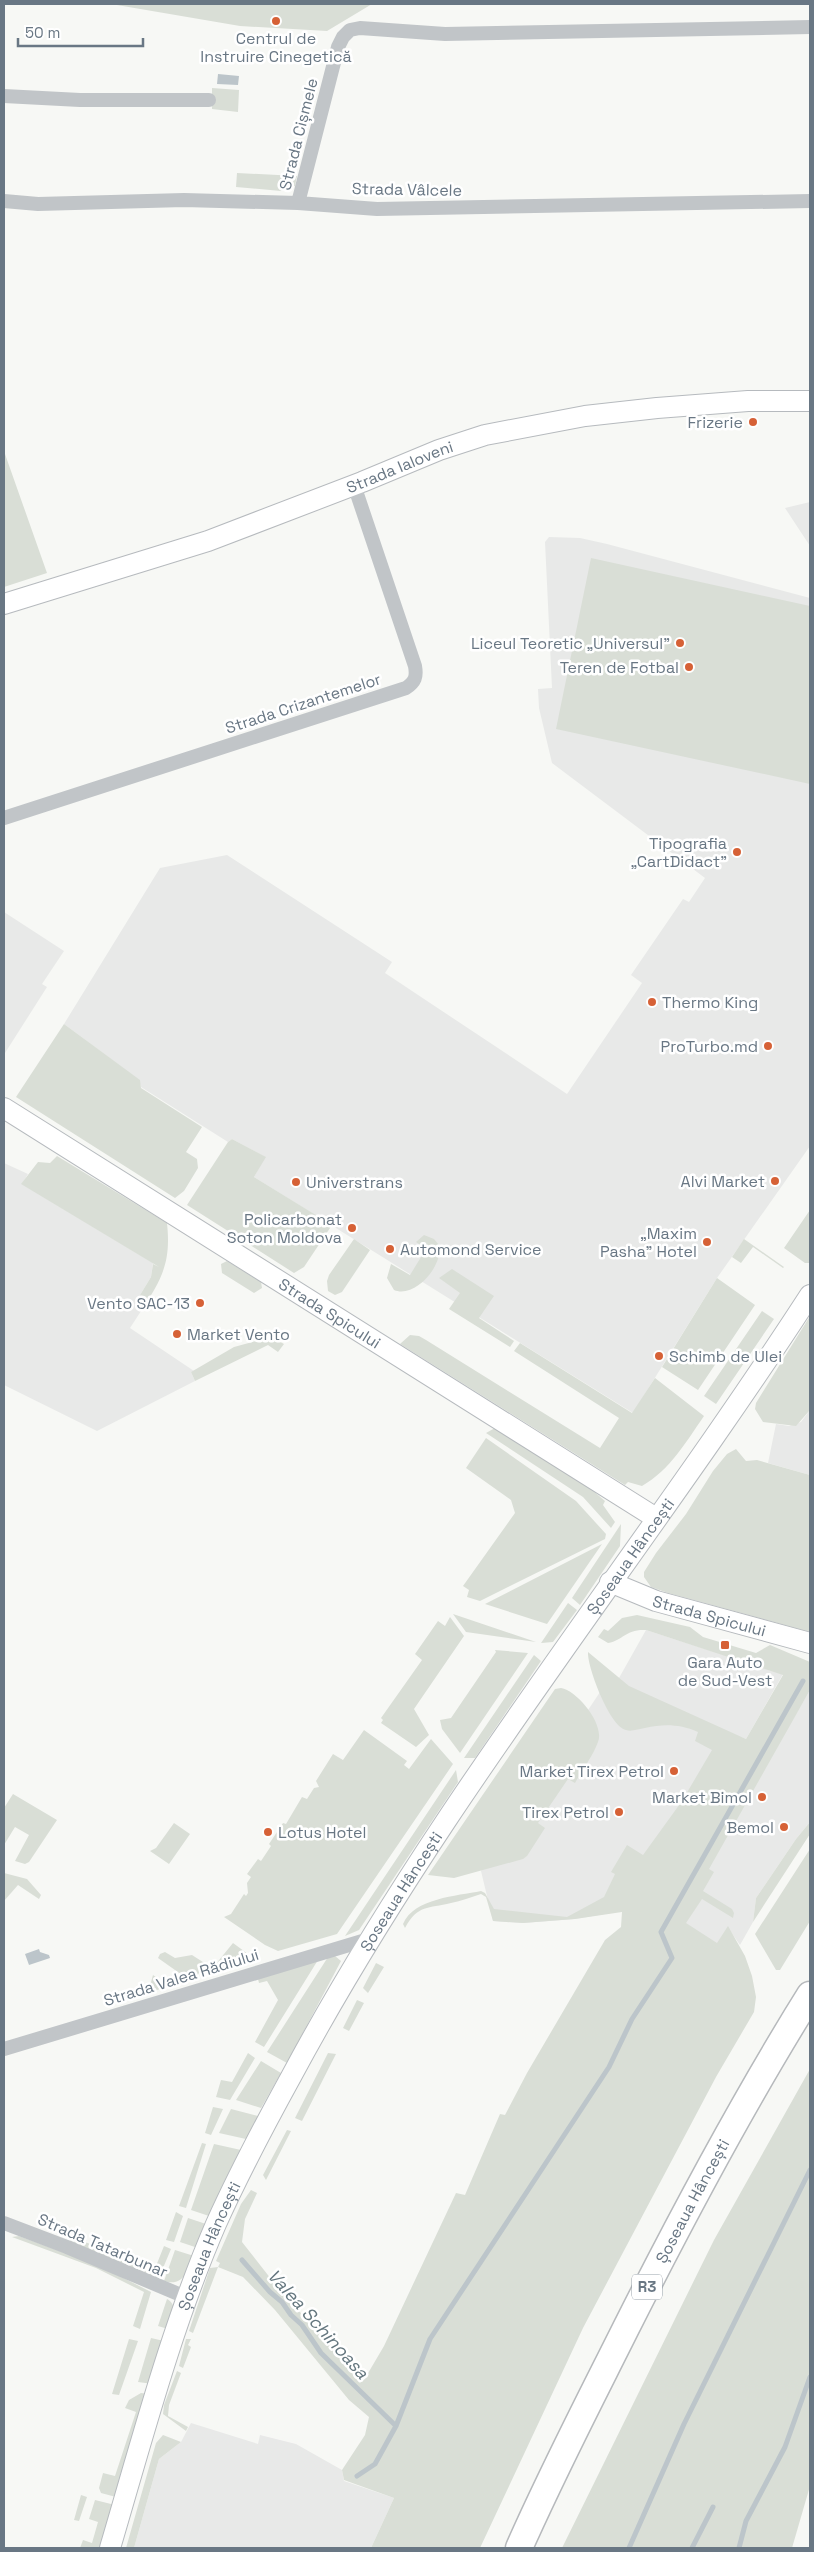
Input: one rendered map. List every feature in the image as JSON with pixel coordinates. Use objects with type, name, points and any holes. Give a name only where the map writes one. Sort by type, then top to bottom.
[{"type":"highway","name":"Șoseaua Hâncești","points":[[519,2548],[572,2434],[683,2214],[734,2122],[810,1994]]},
{"type":"street","name":"Strada Cișmele","points":[[298,203],[338,47],[350,30],[372,28],[445,34],[810,27]]},
{"type":"street","points":[[4,96],[80,100],[209,100]]},
{"type":"street","name":"Strada Vâlcele","points":[[4,201],[38,204],[184,200],[298,203],[377,209],[810,201]]},
{"type":"street","name":"Strada Ialoveni","points":[[4,604],[208,541],[439,450],[495,432],[585,416],[657,408],[748,401],[810,401]]},
{"type":"street","name":"Strada Crizantemelor","points":[[4,818],[406,688],[412,684],[416,674],[415,666],[354,485]]},
{"type":"street","name":"Strada Spicului","points":[[4,1108],[656,1518]]},
{"type":"street","name":"Șoseaua Hâncești","points":[[110,2548],[149,2417],[188,2298],[217,2222],[241,2171],[327,2009],[369,1939],[475,1777],[610,1582],[727,1422],[810,1295]]},
{"type":"street","name":"Strada Spicului","points":[[610,1582],[656,1601],[810,1643]]},
{"type":"street","name":"Strada Valea Rădiului","points":[[4,2049],[369,1939]]},
{"type":"street","name":"Strada Tatarbunar","points":[[4,2223],[67,2247],[188,2298]]},
{"type":"shaded area","name":"Centrul de Instruire Cinegetică","points":[[111,4],[372,4],[327,31],[240,26]]},
{"type":"shaded area","points":[[218,74],[239,76],[238,85],[217,84]]},
{"type":"shaded area","points":[[212,88],[239,90],[238,112],[212,109]]},
{"type":"shaded area","points":[[237,173],[297,176],[295,186],[281,191],[236,187]]},
{"type":"shaded area","points":[[4,455],[47,573],[4,587]]},
{"type":"shaded area","points":[[810,502],[810,546],[785,508]]},
{"type":"shaded area","points":[[549,537],[580,538],[607,544],[810,598],[810,1146],[717,1278],[633,1413],[254,1177],[265,1157],[232,1139],[228,1142],[141,1087],[139,1080],[64,1024],[160,868],[227,855],[392,962],[385,973],[567,1094],[642,983],[631,975],[683,899],[689,902],[705,878],[552,763],[539,708],[538,689],[552,688],[545,542]]},
{"type":"shaded area","name":"Teren de Fotbal","points":[[591,558],[810,606],[810,784],[556,729]]},
{"type":"shaded area","points":[[4,912],[64,951],[42,984],[47,987],[5,1053],[4,1061]]},
{"type":"shaded area","points":[[64,1024],[140,1080],[141,1088],[202,1127],[186,1152],[197,1159],[198,1168],[184,1191],[175,1198],[16,1097]]},
{"type":"shaded area","points":[[232,1139],[266,1157],[254,1177],[332,1225],[304,1267],[294,1273],[187,1205],[228,1142]]},
{"type":"shaded area","points":[[57,1156],[167,1223],[168,1248],[164,1268],[156,1287],[143,1308],[140,1295],[151,1277],[153,1264],[159,1267],[21,1184],[38,1162],[50,1163]]},
{"type":"shaded area","points":[[4,1163],[28,1174],[22,1184],[153,1263],[151,1277],[140,1295],[143,1308],[130,1328],[194,1371],[191,1372],[195,1381],[97,1431],[4,1385]]},
{"type":"shaded area","points":[[810,1210],[810,1263],[805,1263],[784,1248]]},
{"type":"shaded area","points":[[424,1235],[434,1239],[439,1245],[437,1262],[419,1285],[411,1290],[394,1290],[387,1278],[391,1264],[410,1275],[426,1249],[416,1242]]},
{"type":"shaded area","points":[[354,1239],[370,1250],[342,1292],[335,1295],[328,1291],[327,1281],[329,1275]]},
{"type":"shaded area","points":[[744,1239],[784,1267],[753,1247],[741,1263],[732,1257]]},
{"type":"shaded area","points":[[227,1261],[261,1282],[262,1288],[254,1293],[222,1273],[221,1264]]},
{"type":"shaded area","points":[[452,1269],[494,1296],[479,1318],[514,1341],[510,1347],[449,1309],[460,1293],[439,1278]]},
{"type":"shaded area","points":[[717,1278],[755,1305],[698,1390],[662,1367]]},
{"type":"shaded area","points":[[762,1311],[774,1319],[716,1404],[704,1396]]},
{"type":"shaded area","points":[[810,1316],[810,1410],[796,1426],[763,1422],[755,1409],[756,1403]]},
{"type":"shaded area","points":[[410,1335],[419,1336],[426,1340],[600,1448],[619,1418],[514,1351],[520,1343],[632,1413],[655,1378],[704,1416],[677,1455],[661,1472],[642,1486],[628,1482],[625,1485],[400,1344]]},
{"type":"shaded area","points":[[271,1337],[284,1344],[278,1352],[268,1345],[195,1381],[191,1372],[234,1347]]},
{"type":"shaded area","points":[[810,1410],[810,1475],[768,1463],[776,1424],[789,1426],[801,1422]]},
{"type":"shaded area","points":[[495,1428],[591,1489],[605,1501],[603,1505],[615,1522],[611,1528],[583,1497],[486,1433]]},
{"type":"shaded area","points":[[486,1438],[576,1501],[606,1534],[605,1539],[480,1601],[467,1597],[469,1590],[463,1586],[515,1513],[511,1500],[466,1468]]},
{"type":"shaded area","points":[[736,1449],[746,1461],[757,1460],[810,1475],[810,1632],[668,1593],[651,1587],[644,1577],[644,1572],[656,1553],[686,1514],[713,1471],[727,1454]]},
{"type":"shaded area","points":[[621,1524],[620,1546],[580,1605],[572,1598]]},
{"type":"shaded area","points":[[602,1544],[547,1624],[485,1604]]},
{"type":"shaded area","points":[[568,1603],[577,1610],[553,1642],[541,1643]]},
{"type":"shaded area","points":[[453,1614],[536,1642],[466,1632]]},
{"type":"shaded area","points":[[637,1615],[690,1627],[703,1637],[756,1653],[770,1645],[810,1662],[810,1690],[709,1869],[714,1872],[703,1891],[732,1909],[734,1913],[733,1918],[702,1899],[686,1923],[717,1943],[728,1926],[745,1956],[752,1976],[756,1997],[754,2012],[716,2077],[583,2328],[480,2548],[371,2548],[394,2498],[344,2480],[342,2470],[365,2435],[369,2417],[349,2400],[275,2310],[243,2277],[218,2267],[220,2263],[216,2261],[241,2204],[251,2190],[257,2193],[245,2219],[242,2242],[282,2293],[364,2380],[384,2346],[456,2193],[465,2195],[500,2114],[505,2115],[527,2073],[605,1940],[621,1927],[622,1912],[575,1919],[523,1923],[493,1921],[486,1897],[481,1894],[424,1909],[414,1915],[405,1928],[403,1924],[409,1915],[426,1903],[481,1891],[485,1893],[494,1909],[567,1917],[604,1897],[615,1874],[611,1872],[627,1845],[643,1855],[682,1801],[712,1750],[695,1741],[698,1732],[684,1727],[665,1725],[630,1731],[620,1726],[613,1719],[595,1682],[588,1652],[629,1686],[746,1739],[783,1675],[646,1630],[633,1631],[618,1640],[608,1643],[598,1637],[604,1629],[608,1631],[622,1618]]},
{"type":"shaded area","points":[[450,1617],[464,1636],[414,1709],[429,1735],[416,1747],[381,1723],[383,1720],[381,1718],[422,1660],[415,1654],[438,1621],[445,1626]]},
{"type":"shaded area","points":[[646,1630],[783,1674],[746,1739],[738,1736],[622,1911],[575,1919],[523,1923],[493,1921],[481,1871],[612,1674],[619,1678]]},
{"type":"shaded area","points":[[495,1650],[528,1653],[460,1753],[442,1729],[440,1720],[451,1718],[496,1652]]},
{"type":"shaded area","points":[[534,1655],[541,1661],[475,1758],[464,1758]]},
{"type":"shaded area","points":[[561,1688],[575,1695],[594,1718],[598,1727],[598,1742],[575,1783],[568,1779],[538,1823],[545,1828],[527,1856],[523,1859],[454,1878],[428,1875],[555,1689]]},
{"type":"shaded area","points":[[810,1690],[810,1822],[796,1839],[756,1898],[753,1922],[740,1945],[731,1932],[707,1970],[667,1933]]},
{"type":"shaded area","points":[[364,1730],[407,1761],[404,1765],[409,1769],[431,1739],[453,1764],[337,1934],[278,1951],[265,1945],[224,1917],[231,1914],[244,1894],[246,1896],[248,1893],[247,1883],[251,1877],[247,1874],[258,1859],[261,1861],[271,1846],[269,1844],[283,1823],[286,1824],[302,1797],[307,1799],[314,1788],[319,1787],[316,1781],[333,1754],[343,1760]]},
{"type":"shaded area","points":[[456,1770],[458,1782],[359,1930],[345,1936]]},
{"type":"shaded area","points":[[13,1794],[57,1820],[29,1862],[25,1864],[15,1861],[29,1835],[15,1827],[4,1845],[4,1808]]},
{"type":"shaded area","points":[[810,1822],[810,1834],[753,1922],[756,1898],[796,1839]]},
{"type":"shaded area","points":[[174,1823],[190,1834],[169,1864],[150,1851],[156,1848]]},
{"type":"shaded area","points":[[810,1849],[810,1921],[780,1970],[776,1970],[755,1934]]},
{"type":"shaded area","points":[[4,1873],[27,1879],[41,1895],[39,1899],[18,1885],[4,1901]]},
{"type":"shaded area","points":[[233,1943],[248,1954],[248,1962],[214,1972],[211,1970]]},
{"type":"shaded area","points":[[39,1949],[40,1952],[49,1955],[50,1958],[29,1965],[25,1954]]},
{"type":"shaded area","points":[[165,1952],[175,1958],[192,1955],[206,1964],[192,1982],[158,1958],[160,1954]]},
{"type":"shaded area","points":[[335,1956],[341,1961],[287,2063],[267,2052],[328,1957]]},
{"type":"shaded area","points":[[318,1960],[264,2047],[255,2042],[278,2000],[267,1981],[259,1983],[258,1979]]},
{"type":"shaded area","points":[[376,1963],[384,1967],[368,1993],[363,1988]]},
{"type":"shaded area","points":[[153,1975],[165,1984],[163,1988],[148,1993]]},
{"type":"shaded area","points":[[357,2000],[364,2003],[349,2031],[343,2028]]},
{"type":"shaded area","points":[[248,2053],[255,2058],[230,2100],[216,2097],[221,2080],[232,2082]]},
{"type":"shaded area","points":[[328,2053],[336,2054],[302,2121],[295,2118]]},
{"type":"shaded area","points":[[261,2061],[281,2073],[261,2108],[236,2100]]},
{"type":"shaded area","points":[[810,2069],[810,2486],[792,2548],[562,2548],[714,2240]]},
{"type":"shaded area","points":[[213,2107],[223,2109],[211,2135],[205,2133]]},
{"type":"shaded area","points":[[231,2109],[258,2116],[246,2139],[219,2133]]},
{"type":"shaded area","points":[[287,2130],[291,2131],[266,2180],[263,2175]]},
{"type":"shaded area","points":[[202,2143],[206,2144],[186,2208],[179,2206]]},
{"type":"shaded area","points":[[214,2144],[241,2150],[217,2206],[209,2216],[191,2210]]},
{"type":"shaded area","points":[[176,2212],[183,2216],[174,2242],[166,2240]]},
{"type":"shaded area","points":[[188,2218],[206,2224],[198,2248],[180,2242]]},
{"type":"shaded area","points":[[19,2236],[100,2266],[151,2292],[140,2329],[133,2326],[144,2292],[96,2268],[12,2237]]},
{"type":"shaded area","points":[[71,2236],[154,2271],[164,2246],[171,2249],[158,2280],[69,2241]]},
{"type":"shaded area","points":[[175,2250],[194,2256],[187,2272],[180,2280],[176,2282],[164,2281]]},
{"type":"shaded area","points":[[218,2267],[193,2333],[189,2331],[210,2268]]},
{"type":"shaded area","points":[[167,2299],[174,2308],[168,2329],[158,2326]]},
{"type":"shaded area","points":[[151,2338],[164,2341],[153,2384],[138,2382]]},
{"type":"shaded area","points":[[129,2339],[138,2341],[119,2395],[112,2394]]},
{"type":"shaded area","points":[[186,2339],[191,2339],[188,2345],[191,2347],[183,2368],[179,2366]]},
{"type":"shaded area","points":[[177,2371],[181,2373],[169,2405],[168,2416],[188,2427],[186,2431],[163,2414],[164,2405]]},
{"type":"shaded area","points":[[141,2393],[150,2394],[116,2497],[101,2493],[99,2488],[103,2473],[115,2476],[136,2412],[125,2408],[129,2400]]},
{"type":"shaded area","points":[[191,2423],[258,2444],[260,2435],[296,2444],[342,2470],[344,2481],[394,2498],[371,2548],[134,2548],[159,2459],[181,2442]]},
{"type":"shaded area","points":[[163,2435],[181,2442],[159,2459],[134,2548],[126,2548],[156,2443]]},
{"type":"shaded area","points":[[81,2495],[87,2497],[79,2521],[74,2520]]},
{"type":"shaded area","points":[[95,2500],[115,2505],[103,2548],[80,2548],[83,2540],[92,2543],[98,2522],[89,2519]]},
{"type":"waterway","points":[[357,2476],[375,2464],[396,2426],[430,2339],[609,2067],[632,2019],[672,1958],[661,1932],[803,1681]]},
{"type":"waterway","points":[[629,2548],[684,2424],[810,2170]]},
{"type":"waterway","name":"Valea Schinoasa","points":[[242,2260],[302,2325],[321,2353],[396,2426]]},
{"type":"waterway","points":[[739,2548],[746,2521],[785,2447],[810,2377]]},
{"type":"waterway","points":[[692,2548],[713,2507]]},
{"type":"place","name":"Centrul de Instruire Cinegetică","points":[[276,21]]},
{"type":"place","name":"Frizerie","points":[[753,422]]},
{"type":"place","name":"Liceul Teoretic „Universul”","points":[[680,643]]},
{"type":"place","name":"Teren de Fotbal","points":[[689,667]]},
{"type":"place","name":"Tipografia „CartDidact”","points":[[737,852]]},
{"type":"place","name":"Thermo King","points":[[652,1002]]},
{"type":"place","name":"ProTurbo.md","points":[[768,1046]]},
{"type":"place","name":"Alvi Market","points":[[775,1181]]},
{"type":"place","name":"Universtrans","points":[[296,1182]]},
{"type":"place","name":"Policarbonat Soton Moldova","points":[[352,1228]]},
{"type":"place","name":"„Maxim Pasha” Hotel","points":[[707,1242]]},
{"type":"place","name":"Automond Service","points":[[390,1249]]},
{"type":"place","name":"Vento SAC-13","points":[[200,1303]]},
{"type":"place","name":"Market Vento","points":[[177,1334]]},
{"type":"place","name":"Schimb de Ulei","points":[[659,1356]]},
{"type":"place","name":"Gara Auto de Sud-Vest","points":[[725,1645]]},
{"type":"place","name":"Market Tirex Petrol","points":[[674,1771]]},
{"type":"place","name":"Market Bimol","points":[[762,1797]]},
{"type":"place","name":"Tirex Petrol","points":[[619,1812]]},
{"type":"place","name":"Bemol","points":[[784,1827]]},
{"type":"place","name":"Lotus Hotel","points":[[268,1832]]}]
